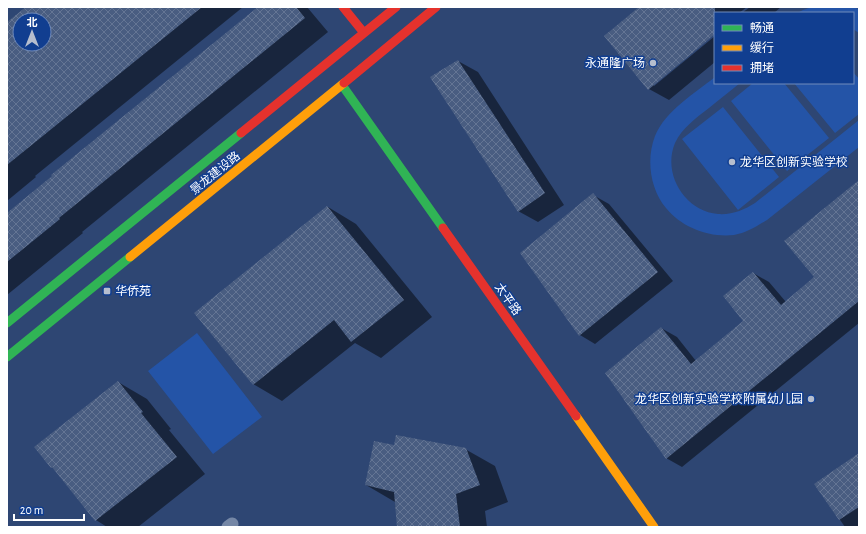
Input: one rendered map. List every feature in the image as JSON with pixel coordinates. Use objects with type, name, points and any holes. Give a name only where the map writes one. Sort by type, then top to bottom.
[{"type":"main road","points":[[343,7],[364,33]]},
{"type":"main road","name":"景龙建设路","points":[[7,323],[396,7]]},
{"type":"main road","name":"景龙建设路","points":[[7,357],[436,7]]},
{"type":"main road","name":"太平路","points":[[342,85],[654,527]]},
{"type":"shaded area","points":[[812,7],[852,7],[859,9],[859,33],[854,30],[854,12],[799,12]]},
{"type":"shaded area","points":[[854,73],[859,79],[859,114],[835,133],[795,84],[854,84]]},
{"type":"shaded area","points":[[714,78],[714,84],[739,84],[685,128],[675,143],[672,155],[672,167],[674,178],[679,189],[686,198],[696,206],[706,211],[718,214],[728,214],[738,212],[751,206],[859,120],[859,147],[767,220],[755,227],[734,235],[715,235],[705,233],[688,226],[672,215],[656,192],[651,174],[651,154],[655,136],[666,118],[673,110]]},
{"type":"shaded area","points":[[752,84],[785,84],[829,138],[787,171],[731,101]]},
{"type":"shaded area","points":[[723,107],[779,177],[738,210],[682,139]]},
{"type":"shaded area","points":[[197,333],[262,417],[213,454],[148,371]]},
{"type":"building","points":[[26,7],[202,7],[7,165],[7,22],[12,18],[12,52],[52,52],[52,12],[20,12]]},
{"type":"building","points":[[258,7],[296,7],[305,18],[7,262],[7,213],[52,176],[51,175]]},
{"type":"building","name":"永通隆广场","points":[[639,7],[715,7],[714,35],[648,90],[604,36]]},
{"type":"building","points":[[458,60],[545,193],[518,212],[430,77]]},
{"type":"building","points":[[859,180],[859,301],[666,459],[605,373],[661,327],[691,364],[743,321],[723,296],[753,272],[781,305],[814,277],[784,241]]},
{"type":"building","points":[[593,193],[658,272],[579,336],[520,253]]},
{"type":"building","points":[[327,206],[404,300],[351,342],[334,320],[253,385],[194,313]]},
{"type":"building","points":[[118,381],[143,412],[141,413],[177,457],[95,521],[34,447]]},
{"type":"building","points":[[396,435],[466,448],[480,485],[456,494],[460,527],[397,527],[394,492],[365,485],[374,441],[394,445]]},
{"type":"building","points":[[859,453],[859,507],[839,520],[814,484]]},
{"type":"traffic: fast","points":[[342,85],[443,228]]},
{"type":"traffic: fast","points":[[7,323],[241,133]]},
{"type":"traffic: fast","points":[[7,357],[130,257]]},
{"type":"traffic: slow","points":[[130,257],[344,83]]},
{"type":"traffic: slow","points":[[576,416],[654,527]]},
{"type":"traffic: jam","points":[[343,7],[364,33]]},
{"type":"traffic: jam","points":[[241,133],[396,7]]},
{"type":"traffic: jam","points":[[344,83],[436,7]]},
{"type":"traffic: jam","points":[[443,228],[576,416]]},
{"type":"place","name":"永通隆广场","points":[[653,63]]},
{"type":"place","name":"龙华区创新实验学校","points":[[732,162]]},
{"type":"place","name":"华侨苑","points":[[107,291]]},
{"type":"place","name":"龙华区创新实验学校附属幼儿园","points":[[811,399]]}]
